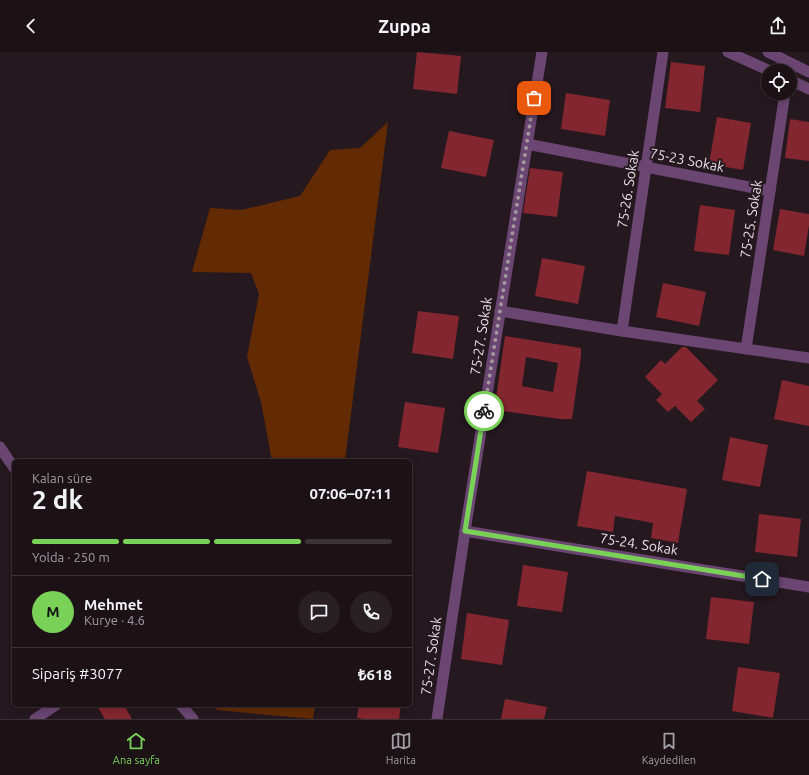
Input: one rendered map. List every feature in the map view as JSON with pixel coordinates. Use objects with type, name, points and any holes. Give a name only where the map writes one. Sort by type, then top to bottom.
[{"type":"street","name":"75-27. Sokak","points":[[437,719],[465,531],[542,52]]},
{"type":"street","name":"75-26. Sokak","points":[[622,330],[663,52]]},
{"type":"street","points":[[728,52],[761,67]]},
{"type":"street","points":[[768,52],[809,72]]},
{"type":"street","points":[[797,83],[809,89]]},
{"type":"street","name":"75-25. Sokak","points":[[746,349],[784,100]]},
{"type":"street","name":"75-23 Sokak","points":[[527,144],[770,191]]},
{"type":"street","points":[[500,311],[809,358]]},
{"type":"street","points":[[0,446],[12,465]]},
{"type":"street","name":"75-24. Sokak","points":[[465,531],[809,587]]},
{"type":"street","points":[[35,719],[53,707]]},
{"type":"street","points":[[183,707],[193,719]]},
{"type":"shaded area","points":[[388,122],[345,459],[272,459],[261,402],[247,357],[259,294],[251,273],[192,272],[210,208],[241,210],[300,196],[330,150],[360,148]]},
{"type":"shaded area","points":[[215,707],[315,707],[313,719],[217,710]]},
{"type":"building","points":[[417,52],[461,56],[457,94],[413,89]]},
{"type":"building","points":[[671,62],[705,66],[700,112],[665,108]]},
{"type":"building","points":[[566,93],[610,100],[605,136],[561,129]]},
{"type":"building","points":[[717,117],[751,123],[743,170],[709,164]]},
{"type":"building","points":[[790,119],[809,122],[809,161],[785,158]]},
{"type":"building","points":[[449,131],[494,140],[486,177],[441,168]]},
{"type":"building","points":[[530,168],[563,172],[557,217],[523,213]]},
{"type":"building","points":[[700,205],[735,210],[729,255],[694,251]]},
{"type":"building","points":[[780,209],[809,214],[809,225],[804,256],[773,250]]},
{"type":"building","points":[[542,258],[585,266],[578,304],[535,296]]},
{"type":"building","points":[[663,283],[706,292],[699,326],[656,317]]},
{"type":"building","points":[[418,311],[459,316],[453,359],[412,353]]},
{"type":"building","points":[[505,336],[581,348],[572,419],[560,419],[496,410],[495,405]],"holes":[[[526,357],[558,363],[553,392],[522,386]]]},
{"type":"building","points":[[682,347],[686,347],[718,380],[697,401],[705,409],[691,422],[675,406],[668,412],[656,400],[662,394],[645,377],[661,360],[665,364]]},
{"type":"building","points":[[782,380],[809,386],[809,426],[774,419]]},
{"type":"building","points":[[405,402],[445,408],[438,453],[398,447]]},
{"type":"building","points":[[730,437],[768,445],[760,487],[722,480]]},
{"type":"building","points":[[587,471],[687,489],[678,543],[651,538],[653,523],[615,516],[613,532],[577,526]]},
{"type":"building","points":[[759,514],[801,519],[797,557],[755,552]]},
{"type":"building","points":[[523,565],[568,572],[562,612],[517,606]]},
{"type":"building","points":[[711,597],[754,602],[749,644],[706,639]]},
{"type":"building","points":[[467,613],[509,620],[502,665],[461,659]]},
{"type":"building","points":[[738,667],[780,673],[773,718],[732,711]]},
{"type":"building","points":[[505,699],[547,707],[544,719],[501,719]]},
{"type":"building","points":[[125,707],[132,719],[105,719],[98,708]]},
{"type":"building","points":[[359,707],[401,707],[399,719],[357,718]]},
{"type":"way so far","points":[[484,411],[534,98]]},
{"type":"route","points":[[484,411],[465,531],[762,579]]}]
